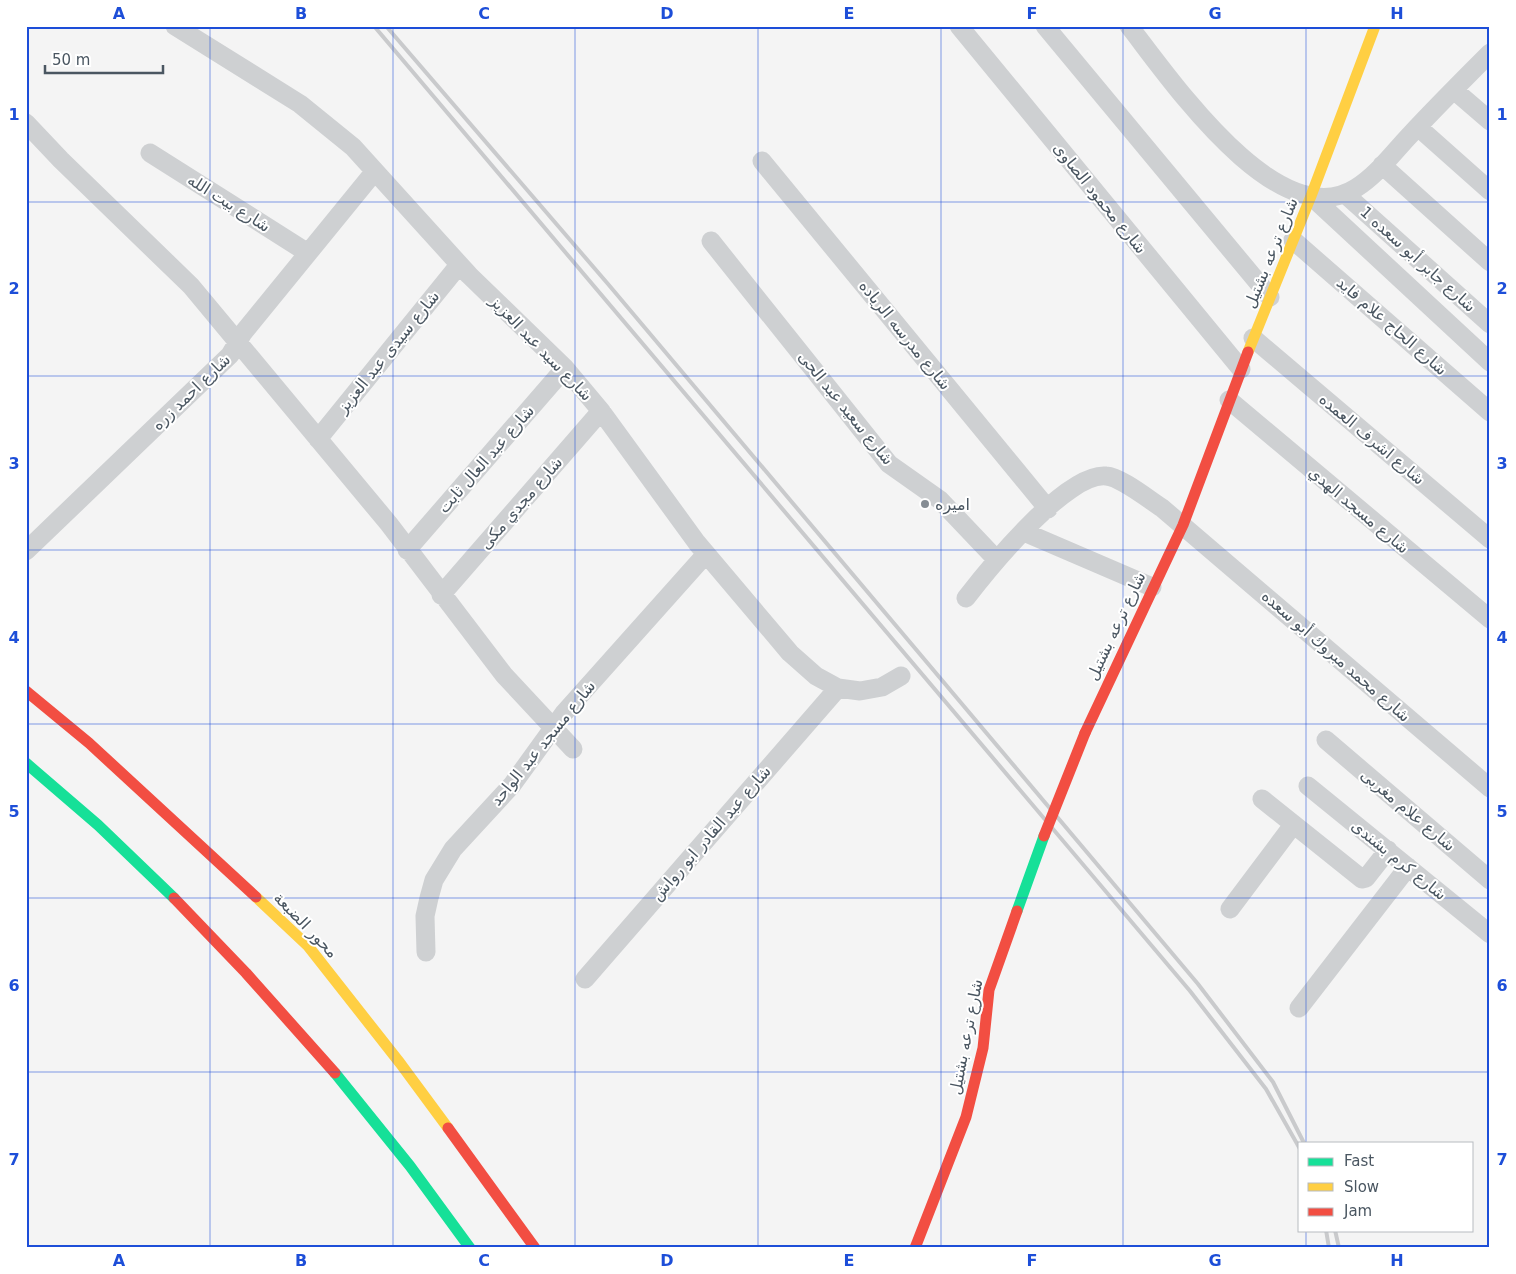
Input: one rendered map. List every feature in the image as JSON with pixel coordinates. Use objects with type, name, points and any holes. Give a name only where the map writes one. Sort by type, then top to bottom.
[{"type":"main road","name":"شارع ترعه بشتيل","points":[[915,1248],[966,1117],[983,1048],[989,990],[1044,836],[1085,733],[1182,525],[1253,338],[1311,196],[1375,26]]},
{"type":"main road","name":"محور الضبعة","points":[[26,691],[89,743],[166,812],[308,946],[400,1063],[535,1248]]},
{"type":"main road","points":[[26,763],[52,784],[160,884],[263,990],[359,1101],[470,1248]]},
{"type":"street","name":"شارع سيد عبد العزيز","points":[[175,26],[201,32],[249,71],[328,124],[375,170],[459,264],[565,368],[601,411],[706,554],[790,653],[816,676],[838,688],[860,691],[882,687],[901,676]]},
{"type":"street","name":"شارع محمود الصاوى","points":[[959,26],[1241,369]]},
{"type":"street","points":[[1044,26],[1270,297]]},
{"type":"street","points":[[1129,26],[1198,115],[1238,154],[1263,176],[1282,186],[1311,196],[1345,194],[1357,188],[1382,165],[1490,53]]},
{"type":"street","points":[[1454,90],[1490,121]]},
{"type":"street","points":[[26,123],[61,160],[170,264],[318,439],[504,675],[573,749]]},
{"type":"street","points":[[1418,127],[1490,191]]},
{"type":"street","name":"شارع بيت الله","points":[[150,153],[308,253]]},
{"type":"street","name":"شارع مدرسه الرياده","points":[[762,161],[1048,509]]},
{"type":"street","points":[[1382,165],[1490,262]]},
{"type":"street","name":"شارع احمد زره","points":[[26,551],[230,355],[243,333],[375,170]]},
{"type":"street","name":"شارع جابر أبو سعده 1","points":[[1345,194],[1490,324]]},
{"type":"street","points":[[1311,196],[1490,362]]},
{"type":"street","name":"شارع الحاج علام فايد","points":[[1293,240],[1490,412]]},
{"type":"street","name":"شارع سعيد عبد الحى","points":[[711,241],[889,464],[940,500],[996,559]]},
{"type":"street","name":"شارع سيدى عبد العزيز","points":[[318,439],[459,264]]},
{"type":"street","name":"شارع اشرف العمده","points":[[1253,338],[1490,539]]},
{"type":"street","name":"شارع عبد العال ثابت","points":[[407,550],[565,368]]},
{"type":"street","name":"شارع مسجد الهدي","points":[[1229,400],[1490,619]]},
{"type":"street","name":"شارع مجدي مكى","points":[[441,594],[601,411]]},
{"type":"street","points":[[966,598],[996,559],[1048,509],[1083,480],[1096,475],[1109,476],[1162,508],[1182,525]]},
{"type":"street","name":"شارع محمد مبروك أبو سعده","points":[[1182,525],[1490,788]]},
{"type":"street","points":[[1024,532],[1152,587]]},
{"type":"street","name":"شارع مسجد عبد الواحد","points":[[426,952],[425,916],[434,880],[453,849],[512,785],[552,728],[706,554]]},
{"type":"street","name":"شارع عبد القادر ابو رواش","points":[[585,979],[838,688]]},
{"type":"street","name":"شارع علام مغربى","points":[[1326,740],[1490,880]]},
{"type":"street","name":"شارع كرم بشندى","points":[[1308,786],[1490,934]]},
{"type":"street","points":[[1262,799],[1362,879],[1366,878],[1388,850]]},
{"type":"street","points":[[1230,909],[1293,825]]},
{"type":"street","points":[[1299,1008],[1408,867]]},
{"type":"railway","points":[[374,26],[1190,991],[1266,1089],[1298,1145]]},
{"type":"railway","points":[[386,26],[608,284],[1198,984],[1273,1082],[1303,1142]]},
{"type":"railway","points":[[1326,1232],[1329,1248]]},
{"type":"railway","points":[[1335,1232],[1339,1248]]},
{"type":"traffic: fast","points":[[26,763],[98,825],[174,898]]},
{"type":"traffic: fast","points":[[1017,911],[1044,836]]},
{"type":"traffic: fast","points":[[335,1073],[410,1166],[470,1248]]},
{"type":"traffic: slow","points":[[1248,352],[1311,196],[1375,26]]},
{"type":"traffic: slow","points":[[256,897],[308,946],[400,1063],[448,1128]]},
{"type":"traffic: jam","points":[[1085,733],[1183,525],[1248,352]]},
{"type":"traffic: jam","points":[[26,691],[89,743],[256,897]]},
{"type":"traffic: jam","points":[[1044,836],[1085,733]]},
{"type":"traffic: jam","points":[[174,898],[246,973],[335,1073]]},
{"type":"traffic: jam","points":[[915,1248],[966,1117],[983,1048],[989,990],[1017,911]]},
{"type":"traffic: jam","points":[[448,1128],[535,1248]]},
{"type":"place","name":"اميره","points":[[925,504]]}]
